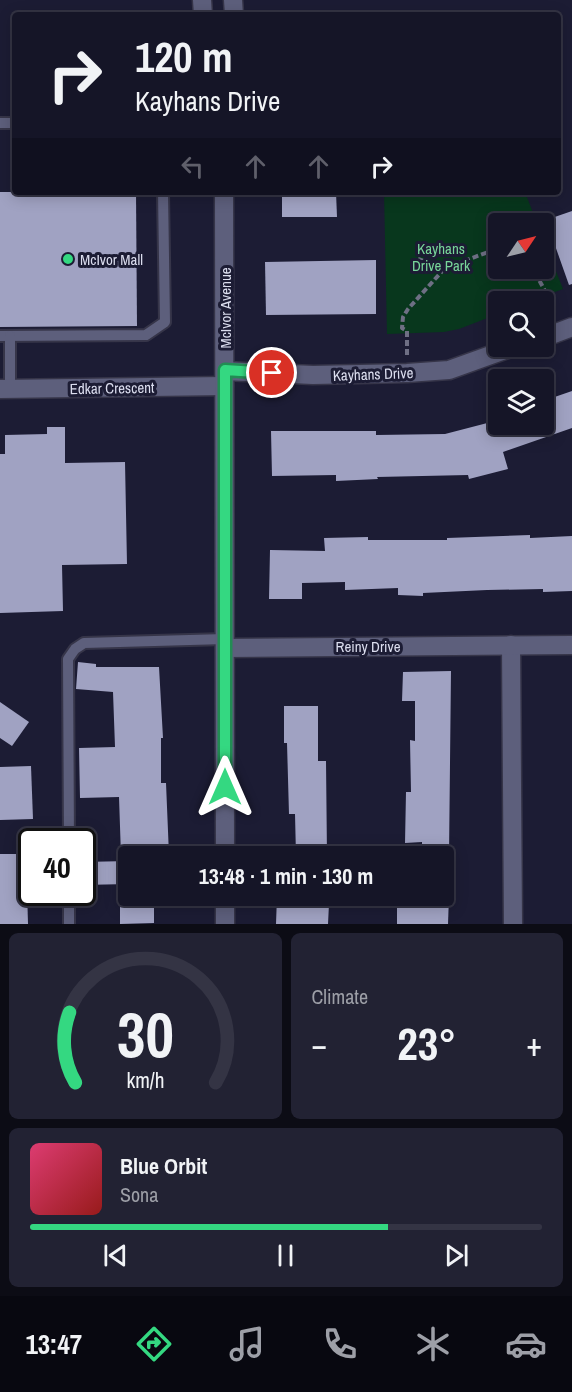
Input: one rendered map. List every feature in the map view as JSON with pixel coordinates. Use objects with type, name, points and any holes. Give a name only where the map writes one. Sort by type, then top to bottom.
[{"type":"street","name":"McIvor Avenue","points":[[224,195],[225,846]]},
{"type":"street","name":"Kayhans Drive","points":[[225,378],[407,374],[449,370],[488,356]]},
{"type":"street","name":"Edkar Crescent","points":[[5,389],[225,378]]},
{"type":"street","name":"Reiny Drive","points":[[225,643],[572,645]]},
{"type":"street","points":[[511,645],[513,924]]},
{"type":"street","points":[[225,906],[225,924]]},
{"type":"lane","points":[[5,389],[5,336],[146,335],[165,322],[163,195]]},
{"type":"lane","points":[[69,828],[68,659],[75,649],[84,643],[225,643]]},
{"type":"lane","points":[[69,906],[69,924]]},
{"type":"path","points":[[407,374],[407,331],[402,328],[403,317],[446,268],[488,252]]},
{"type":"path","points":[[418,259],[446,268]]},
{"type":"path","points":[[537,279],[543,285],[545,291],[540,294],[557,333]]},
{"type":"green space","name":"Kayhans Drive Park","points":[[384,195],[526,195],[533,213],[488,213],[488,279],[554,279],[554,266],[563,289],[554,292],[488,291],[488,318],[444,332],[387,334]]},
{"type":"building","name":"McIvor Mall","points":[[0,192],[12,192],[12,195],[136,195],[137,326],[0,327]]},
{"type":"building","points":[[282,195],[336,195],[337,217],[282,217]]},
{"type":"building","points":[[572,211],[572,284],[569,285],[554,243],[554,217]]},
{"type":"building","points":[[376,260],[376,314],[266,315],[265,262]]},
{"type":"building","points":[[572,391],[572,428],[554,434],[554,397]]},
{"type":"building","points":[[488,423],[488,435],[552,435],[503,452],[508,469],[469,479],[468,475],[377,477],[378,479],[336,481],[336,475],[272,476],[271,431],[376,431],[376,435],[445,434]]},
{"type":"building","points":[[47,427],[65,427],[65,463],[125,462],[127,564],[62,565],[63,611],[0,613],[0,454],[5,454],[5,435],[47,434]]},
{"type":"building","points":[[530,535],[530,538],[572,536],[572,591],[487,590],[423,593],[423,596],[398,595],[398,588],[345,590],[345,582],[302,583],[302,599],[269,599],[270,550],[325,551],[324,538],[447,540],[447,538]]},
{"type":"building","points":[[78,662],[96,664],[96,667],[159,667],[163,738],[161,738],[161,783],[166,783],[169,846],[121,846],[119,797],[80,798],[79,748],[115,747],[113,692],[76,689]]},
{"type":"building","points":[[451,671],[449,846],[422,846],[422,842],[405,843],[406,792],[411,792],[410,740],[415,741],[415,701],[402,701],[403,672]]},
{"type":"building","points":[[0,702],[29,722],[12,746],[0,738]]},
{"type":"building","points":[[284,706],[318,706],[318,761],[326,761],[327,846],[296,846],[295,814],[289,814],[287,743],[284,743]]},
{"type":"building","points":[[31,766],[33,819],[0,820],[0,767]]},
{"type":"building","points":[[0,854],[18,854],[18,906],[27,906],[28,924],[0,924]]},
{"type":"building","points":[[118,861],[118,884],[96,885],[96,862]]},
{"type":"building","points":[[120,906],[154,906],[154,923],[120,924]]},
{"type":"building","points":[[277,906],[329,906],[328,924],[276,924]]},
{"type":"building","points":[[397,906],[449,906],[448,924],[397,924]]},
{"type":"place","name":"McIvor Mall","points":[[68,259]]},
{"type":"route","points":[[225,787],[225,370],[272,373]]}]
